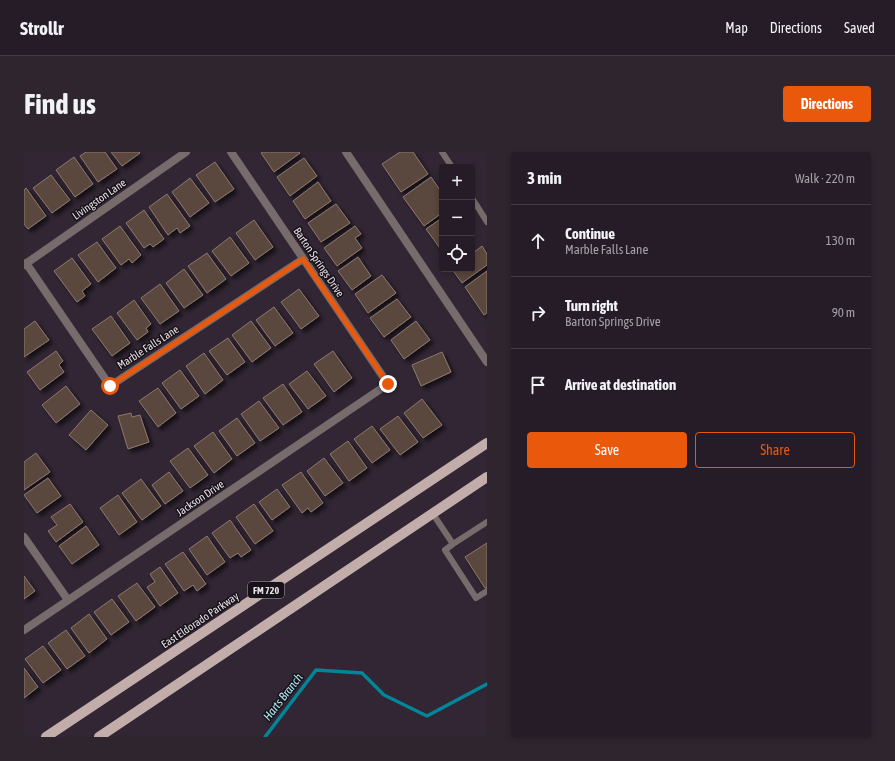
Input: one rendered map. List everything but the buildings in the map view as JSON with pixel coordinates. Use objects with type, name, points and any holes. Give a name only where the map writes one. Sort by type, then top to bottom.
[{"type":"main road","name":"East Eldorado Parkway","points":[[46,737],[487,443]]},
{"type":"main road","name":"FM 720","points":[[99,737],[487,477]]},
{"type":"street","name":"Livingston Lane","points":[[25,264],[186,152]]},
{"type":"street","name":"Barton Springs Drive","points":[[231,152],[388,384]]},
{"type":"street","points":[[346,152],[487,362]]},
{"type":"street","name":"Marble Falls Lane","points":[[25,264],[110,386],[303,259]]},
{"type":"street","name":"Jackson Drive","points":[[24,630],[388,384]]},
{"type":"street","points":[[24,537],[68,600]]},
{"type":"lane","points":[[442,152],[450,164]]},
{"type":"lane","points":[[473,200],[487,222]]},
{"type":"lane","points":[[433,514],[453,544]]},
{"type":"lane","points":[[487,522],[445,550],[476,598],[487,591]]},
{"type":"waterway","name":"Harts Branch","points":[[265,737],[316,670],[362,673],[384,695],[427,716],[487,684]]},
{"type":"route","points":[[110,386],[303,259],[388,384]]}]
